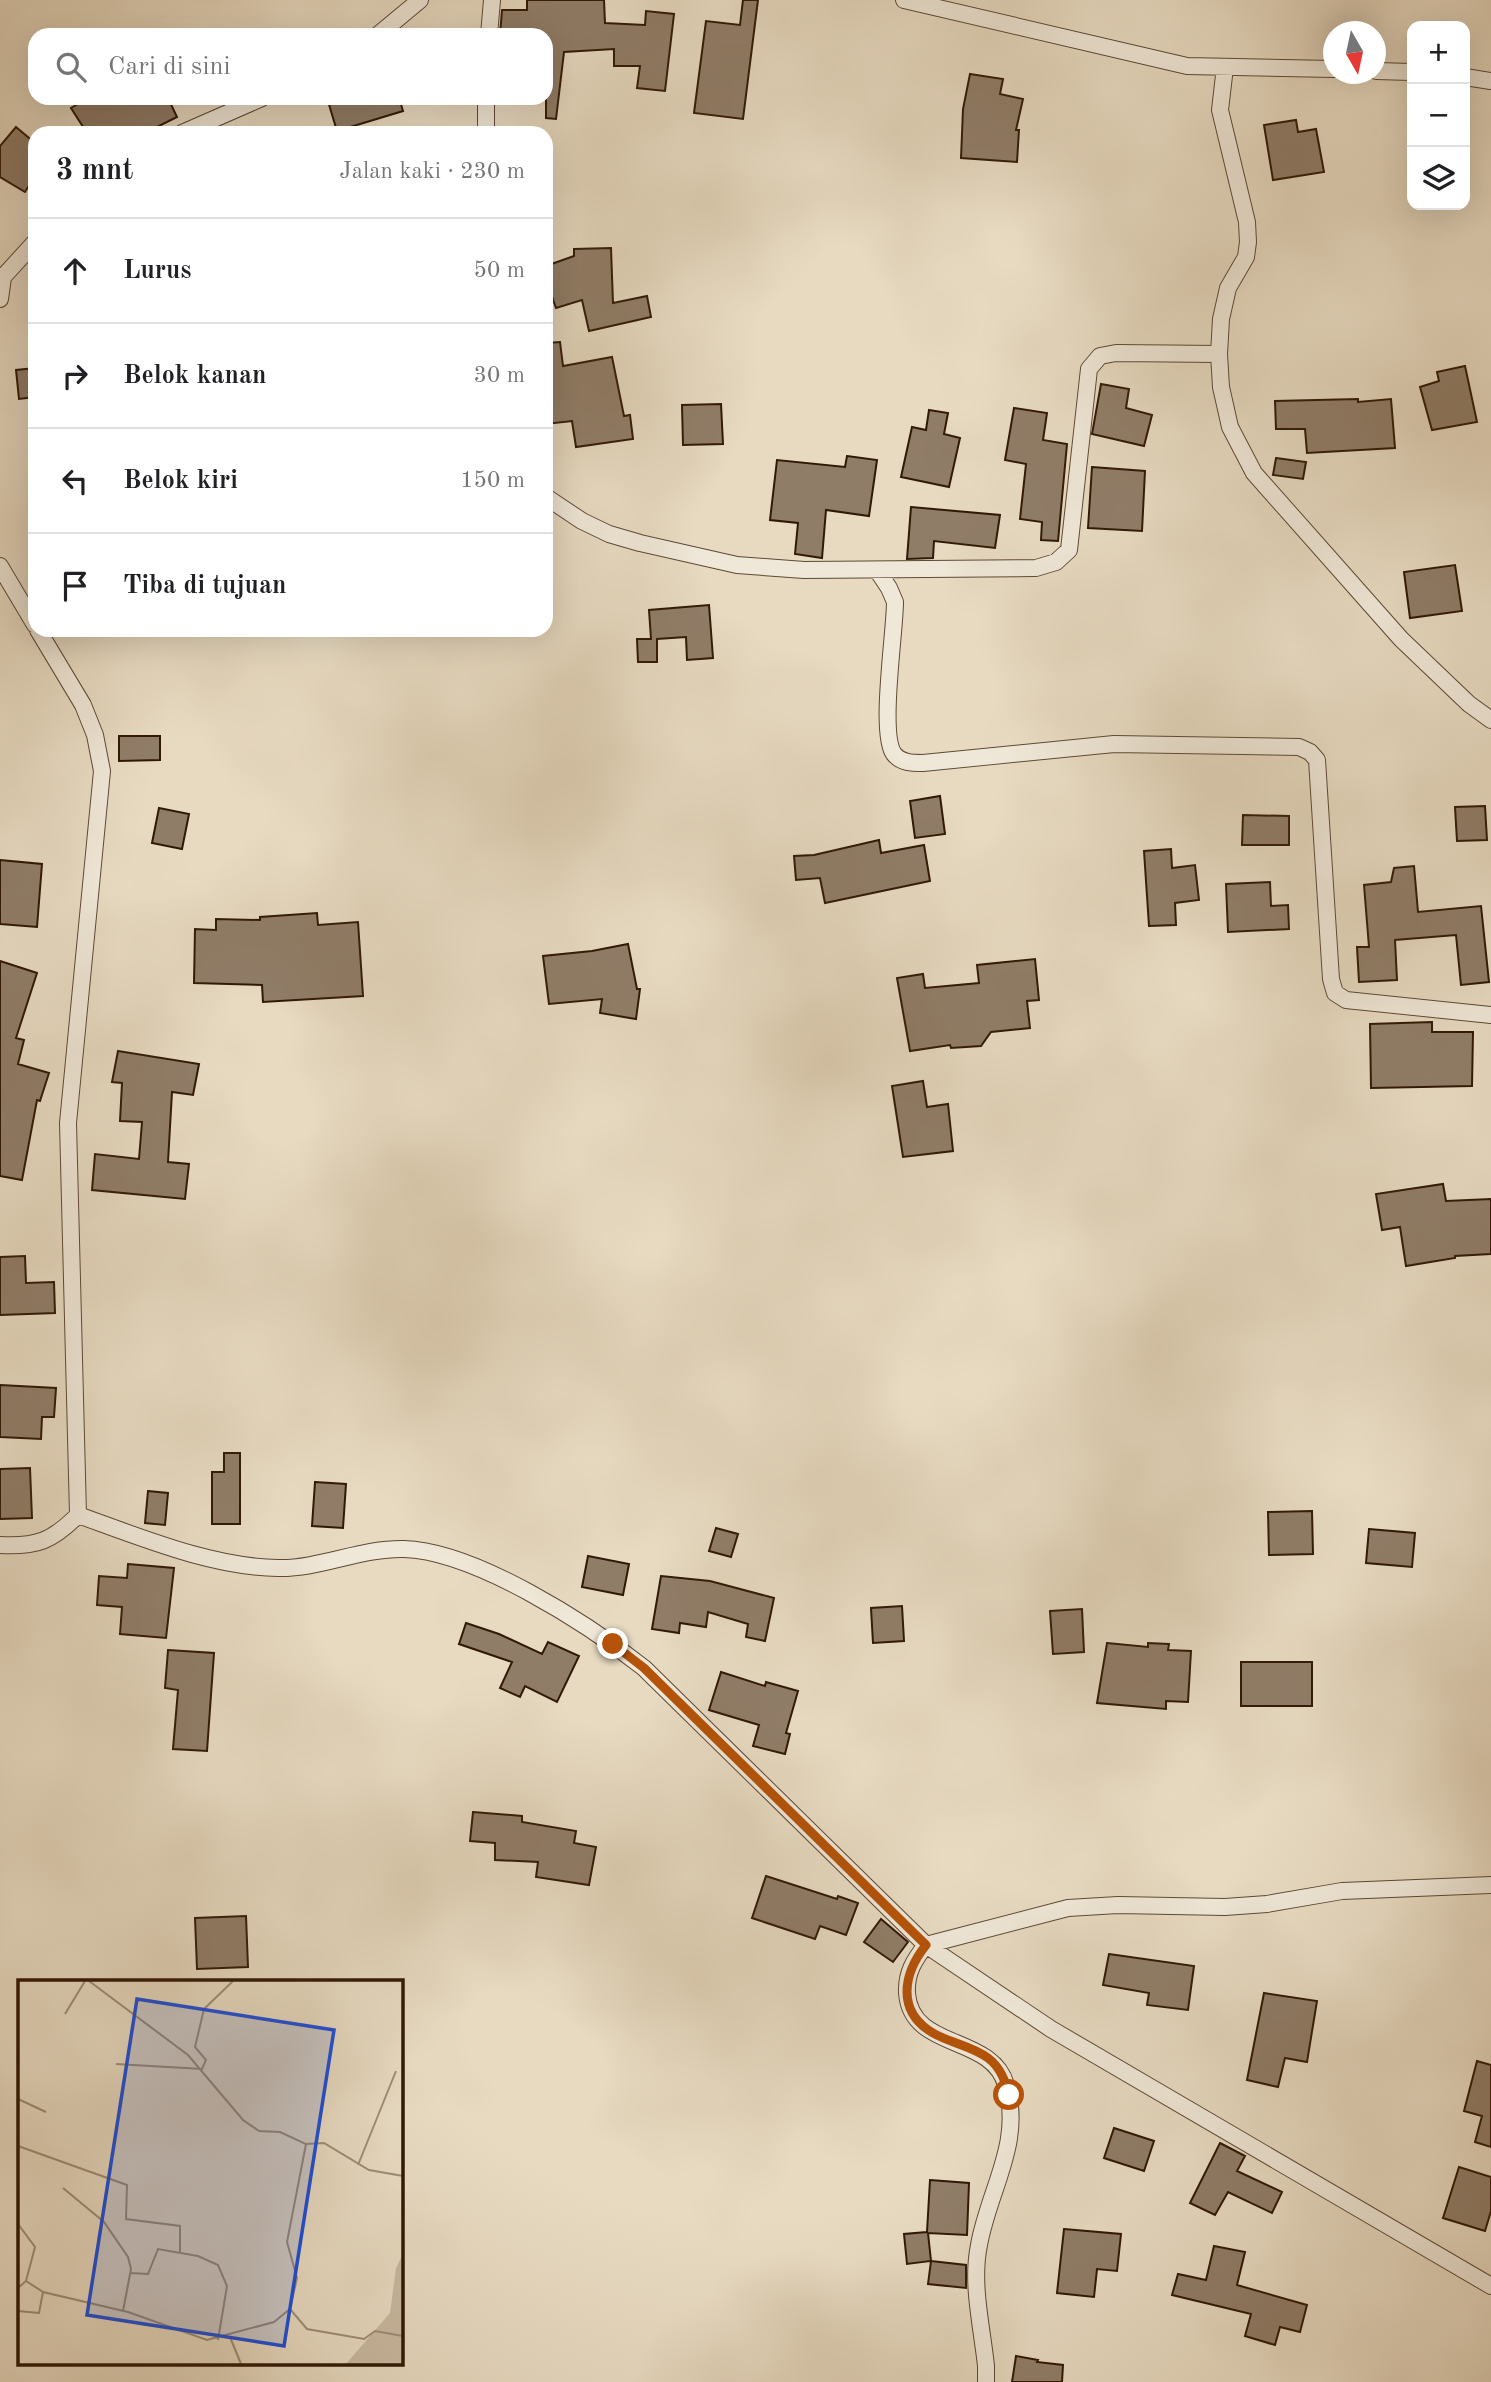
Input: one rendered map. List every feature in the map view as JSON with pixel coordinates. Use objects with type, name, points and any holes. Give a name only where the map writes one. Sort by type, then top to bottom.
[{"type":"street","points":[[490,28],[492,0]]},
{"type":"street","points":[[904,0],[1187,66],[1323,69]]},
{"type":"street","points":[[385,28],[413,2]]},
{"type":"street","points":[[1224,67],[1220,110],[1247,222],[1248,242],[1245,257],[1223,303],[1219,354],[1221,387],[1230,428],[1254,473],[1401,639],[1469,704],[1491,720]]},
{"type":"street","points":[[1386,71],[1407,72]]},
{"type":"street","points":[[1470,78],[1491,81]]},
{"type":"street","points":[[198,126],[246,105]]},
{"type":"street","points":[[486,105],[486,126]]},
{"type":"street","points":[[0,299],[2,276],[28,249]]},
{"type":"street","points":[[553,502],[582,522],[609,534],[737,565],[804,570],[1035,568],[1056,562],[1069,550],[1089,369],[1100,356],[1116,353],[1219,354]]},
{"type":"street","points":[[0,566],[28,613]]},
{"type":"street","points":[[877,570],[895,602],[889,746],[896,757],[908,763],[923,763],[1114,744],[1298,747],[1310,752],[1317,760],[1331,979],[1335,993],[1346,1000],[1491,1015]]},
{"type":"street","points":[[0,1545],[21,1546],[43,1542],[62,1531],[78,1515],[68,1123],[102,771],[95,735],[83,705],[42,637]]},
{"type":"street","points":[[78,1515],[151,1541],[227,1562],[279,1568],[374,1550],[405,1549],[436,1554],[486,1572],[564,1612],[644,1668],[926,1945],[1051,2029],[1491,2286]]},
{"type":"street","points":[[986,2382],[976,2271],[979,2244],[1010,2140],[1009,2095],[998,2068],[986,2056],[934,2034],[919,2023],[912,2012],[908,1999],[909,1973],[914,1960],[926,1945],[1068,1908],[1118,1905],[1225,1907],[1267,1904],[1342,1891],[1491,1885]]},
{"type":"building","points":[[527,0],[604,0],[605,23],[645,25],[646,11],[674,14],[665,91],[637,88],[640,66],[614,66],[614,49],[564,52],[556,119],[546,118],[546,105],[553,105],[553,28],[501,28],[502,10],[527,10]]},
{"type":"building","points":[[743,0],[758,0],[743,119],[694,113],[706,21],[740,25]]},
{"type":"building","points":[[970,74],[1003,79],[1000,94],[1023,99],[1016,130],[1019,130],[1017,162],[961,158],[963,109]]},
{"type":"building","points":[[76,105],[171,105],[177,117],[159,126],[83,126],[71,108]]},
{"type":"building","points":[[329,105],[401,105],[403,111],[354,126],[335,126]]},
{"type":"building","points":[[1296,120],[1298,132],[1316,129],[1324,172],[1273,180],[1264,125]]},
{"type":"building","points":[[16,127],[28,137],[28,187],[25,192],[0,177],[0,146]]},
{"type":"building","points":[[611,248],[613,303],[647,296],[651,317],[589,331],[582,300],[556,308],[553,299],[553,264],[574,256],[574,249]]},
{"type":"building","points":[[553,342],[560,342],[563,366],[612,357],[624,416],[630,415],[633,439],[576,447],[572,421],[553,423]]},
{"type":"building","points":[[1465,366],[1477,422],[1432,430],[1420,387],[1439,381],[1437,372]]},
{"type":"building","points":[[28,369],[28,398],[19,399],[16,370]]},
{"type":"building","points":[[1101,384],[1129,389],[1126,408],[1152,415],[1144,446],[1092,434]]},
{"type":"building","points":[[1358,399],[1358,402],[1391,399],[1395,448],[1307,453],[1305,429],[1276,429],[1275,401]]},
{"type":"building","points":[[721,404],[723,444],[683,445],[682,405]]},
{"type":"building","points":[[1014,408],[1047,413],[1043,440],[1067,444],[1058,541],[1041,540],[1042,522],[1020,519],[1026,464],[1005,460]]},
{"type":"building","points":[[929,410],[948,413],[944,434],[960,438],[949,487],[901,477],[912,427],[926,430]]},
{"type":"building","points":[[847,456],[877,460],[869,516],[826,510],[822,558],[795,554],[798,523],[770,520],[777,460],[845,467]]},
{"type":"building","points":[[1276,458],[1306,462],[1303,479],[1273,475]]},
{"type":"building","points":[[1092,467],[1145,471],[1142,531],[1088,528]]},
{"type":"building","points":[[911,507],[1000,515],[995,548],[934,541],[933,558],[907,559]]},
{"type":"building","points":[[1455,565],[1462,611],[1410,618],[1404,572]]},
{"type":"building","points":[[709,605],[713,658],[687,660],[686,637],[657,639],[657,662],[638,662],[637,639],[651,639],[649,610]]},
{"type":"building","points":[[119,736],[160,736],[160,760],[119,761]]},
{"type":"building","points":[[940,796],[945,834],[915,838],[910,801]]},
{"type":"building","points":[[1485,806],[1487,840],[1457,841],[1455,807]]},
{"type":"building","points":[[159,808],[189,814],[182,849],[152,843]]},
{"type":"building","points":[[1243,815],[1289,816],[1289,845],[1242,845]]},
{"type":"building","points":[[879,840],[881,853],[924,845],[930,881],[825,903],[820,878],[796,880],[794,856],[814,855]]},
{"type":"building","points":[[1171,849],[1172,868],[1195,865],[1199,900],[1175,903],[1176,925],[1149,926],[1144,851]]},
{"type":"building","points":[[0,860],[42,864],[37,927],[0,924]]},
{"type":"building","points":[[1414,866],[1418,912],[1481,906],[1489,982],[1461,985],[1456,935],[1395,940],[1397,980],[1359,982],[1357,947],[1369,947],[1364,885],[1391,882],[1394,868]]},
{"type":"building","points":[[1270,882],[1271,906],[1288,905],[1289,929],[1228,932],[1226,884]]},
{"type":"building","points":[[317,913],[318,925],[358,922],[363,996],[263,1002],[262,985],[194,983],[195,929],[216,930],[216,919],[260,920],[260,917]]},
{"type":"building","points":[[628,944],[637,989],[640,989],[636,1019],[600,1013],[602,999],[549,1004],[543,956]]},
{"type":"building","points":[[1035,959],[1039,1000],[1027,1001],[1030,1028],[991,1032],[981,1046],[951,1048],[950,1045],[910,1051],[897,978],[923,974],[925,988],[979,983],[977,965]]},
{"type":"building","points":[[0,961],[37,973],[16,1038],[24,1040],[18,1064],[49,1073],[40,1101],[37,1100],[22,1180],[0,1176]]},
{"type":"building","points":[[1432,1022],[1432,1032],[1473,1032],[1472,1086],[1371,1088],[1370,1024]]},
{"type":"building","points":[[118,1051],[199,1064],[193,1095],[172,1092],[168,1162],[189,1164],[185,1199],[92,1190],[95,1154],[139,1159],[142,1122],[120,1121],[122,1083],[112,1082]]},
{"type":"building","points":[[923,1081],[927,1107],[948,1104],[953,1151],[903,1157],[892,1086]]},
{"type":"building","points":[[1443,1184],[1446,1201],[1491,1199],[1491,1254],[1455,1256],[1406,1266],[1400,1227],[1382,1230],[1376,1194]]},
{"type":"building","points":[[25,1256],[26,1283],[54,1282],[55,1313],[0,1315],[0,1257]]},
{"type":"building","points":[[0,1385],[56,1388],[54,1417],[42,1417],[41,1439],[0,1437]]},
{"type":"building","points":[[224,1453],[240,1453],[240,1524],[212,1524],[212,1472],[224,1472]]},
{"type":"building","points":[[30,1468],[32,1518],[0,1519],[0,1469]]},
{"type":"building","points":[[315,1482],[346,1484],[343,1528],[312,1526]]},
{"type":"building","points":[[148,1491],[168,1493],[165,1525],[145,1523]]},
{"type":"building","points":[[1312,1511],[1313,1554],[1269,1555],[1268,1512]]},
{"type":"building","points":[[716,1528],[738,1534],[731,1557],[709,1551]]},
{"type":"building","points":[[1369,1529],[1415,1533],[1412,1567],[1366,1563]]},
{"type":"building","points":[[588,1556],[629,1564],[623,1595],[582,1587]]},
{"type":"building","points":[[128,1564],[174,1568],[166,1638],[120,1634],[122,1607],[97,1605],[99,1576],[127,1578]]},
{"type":"building","points":[[661,1576],[710,1581],[774,1598],[765,1641],[746,1637],[748,1624],[708,1612],[706,1627],[680,1623],[679,1633],[652,1629]]},
{"type":"building","points":[[902,1606],[904,1641],[873,1643],[871,1608]]},
{"type":"building","points":[[1082,1609],[1084,1652],[1053,1654],[1050,1611]]},
{"type":"building","points":[[466,1623],[499,1634],[542,1654],[548,1642],[579,1656],[557,1702],[525,1686],[520,1697],[500,1688],[512,1662],[459,1644]]},
{"type":"building","points":[[1107,1643],[1148,1647],[1148,1643],[1169,1644],[1168,1650],[1191,1651],[1188,1702],[1166,1701],[1166,1709],[1097,1703]]},
{"type":"building","points":[[168,1650],[214,1653],[207,1751],[173,1749],[178,1690],[165,1688]]},
{"type":"building","points":[[1241,1662],[1312,1662],[1312,1706],[1241,1706]]},
{"type":"building","points":[[721,1672],[765,1686],[766,1682],[798,1691],[786,1733],[790,1734],[785,1754],[753,1746],[759,1725],[709,1710]]},
{"type":"building","points":[[473,1812],[522,1816],[522,1822],[576,1831],[574,1843],[596,1847],[589,1885],[536,1877],[538,1862],[495,1860],[495,1843],[470,1841]]},
{"type":"building","points":[[766,1876],[858,1903],[846,1935],[820,1926],[815,1939],[752,1918]]},
{"type":"building","points":[[246,1916],[248,1967],[197,1969],[195,1918]]},
{"type":"building","points":[[881,1919],[908,1942],[893,1962],[864,1942]]},
{"type":"building","points":[[1109,1954],[1194,1966],[1188,2010],[1147,2005],[1149,1993],[1103,1985]]},
{"type":"building","points":[[1264,1993],[1317,2001],[1307,2062],[1285,2058],[1278,2087],[1247,2080]]},
{"type":"building","points":[[1477,2061],[1491,2065],[1491,2147],[1475,2142],[1482,2116],[1464,2111]]},
{"type":"building","points":[[1114,2128],[1154,2141],[1144,2171],[1104,2158]]},
{"type":"building","points":[[1220,2143],[1245,2156],[1237,2171],[1282,2192],[1272,2213],[1228,2192],[1215,2215],[1190,2203]]},
{"type":"building","points":[[1459,2167],[1491,2177],[1491,2211],[1485,2231],[1443,2218]]},
{"type":"building","points":[[930,2180],[969,2183],[967,2235],[928,2233],[931,2261],[907,2264],[904,2234],[927,2232]]},
{"type":"building","points":[[1064,2229],[1121,2234],[1117,2271],[1097,2269],[1094,2297],[1057,2293]]},
{"type":"building","points":[[1214,2246],[1245,2252],[1237,2285],[1307,2305],[1300,2332],[1280,2327],[1275,2345],[1245,2336],[1251,2314],[1172,2295],[1178,2274],[1206,2280]]},
{"type":"building","points":[[931,2261],[966,2265],[966,2288],[928,2284]]},
{"type":"building","points":[[1016,2356],[1063,2365],[1062,2382],[1012,2382]]},
{"type":"route","points":[[613,1644],[644,1668],[926,1945],[914,1960],[909,1973],[908,1999],[912,2012],[919,2023],[934,2034],[986,2056],[998,2068],[1009,2095]]}]
